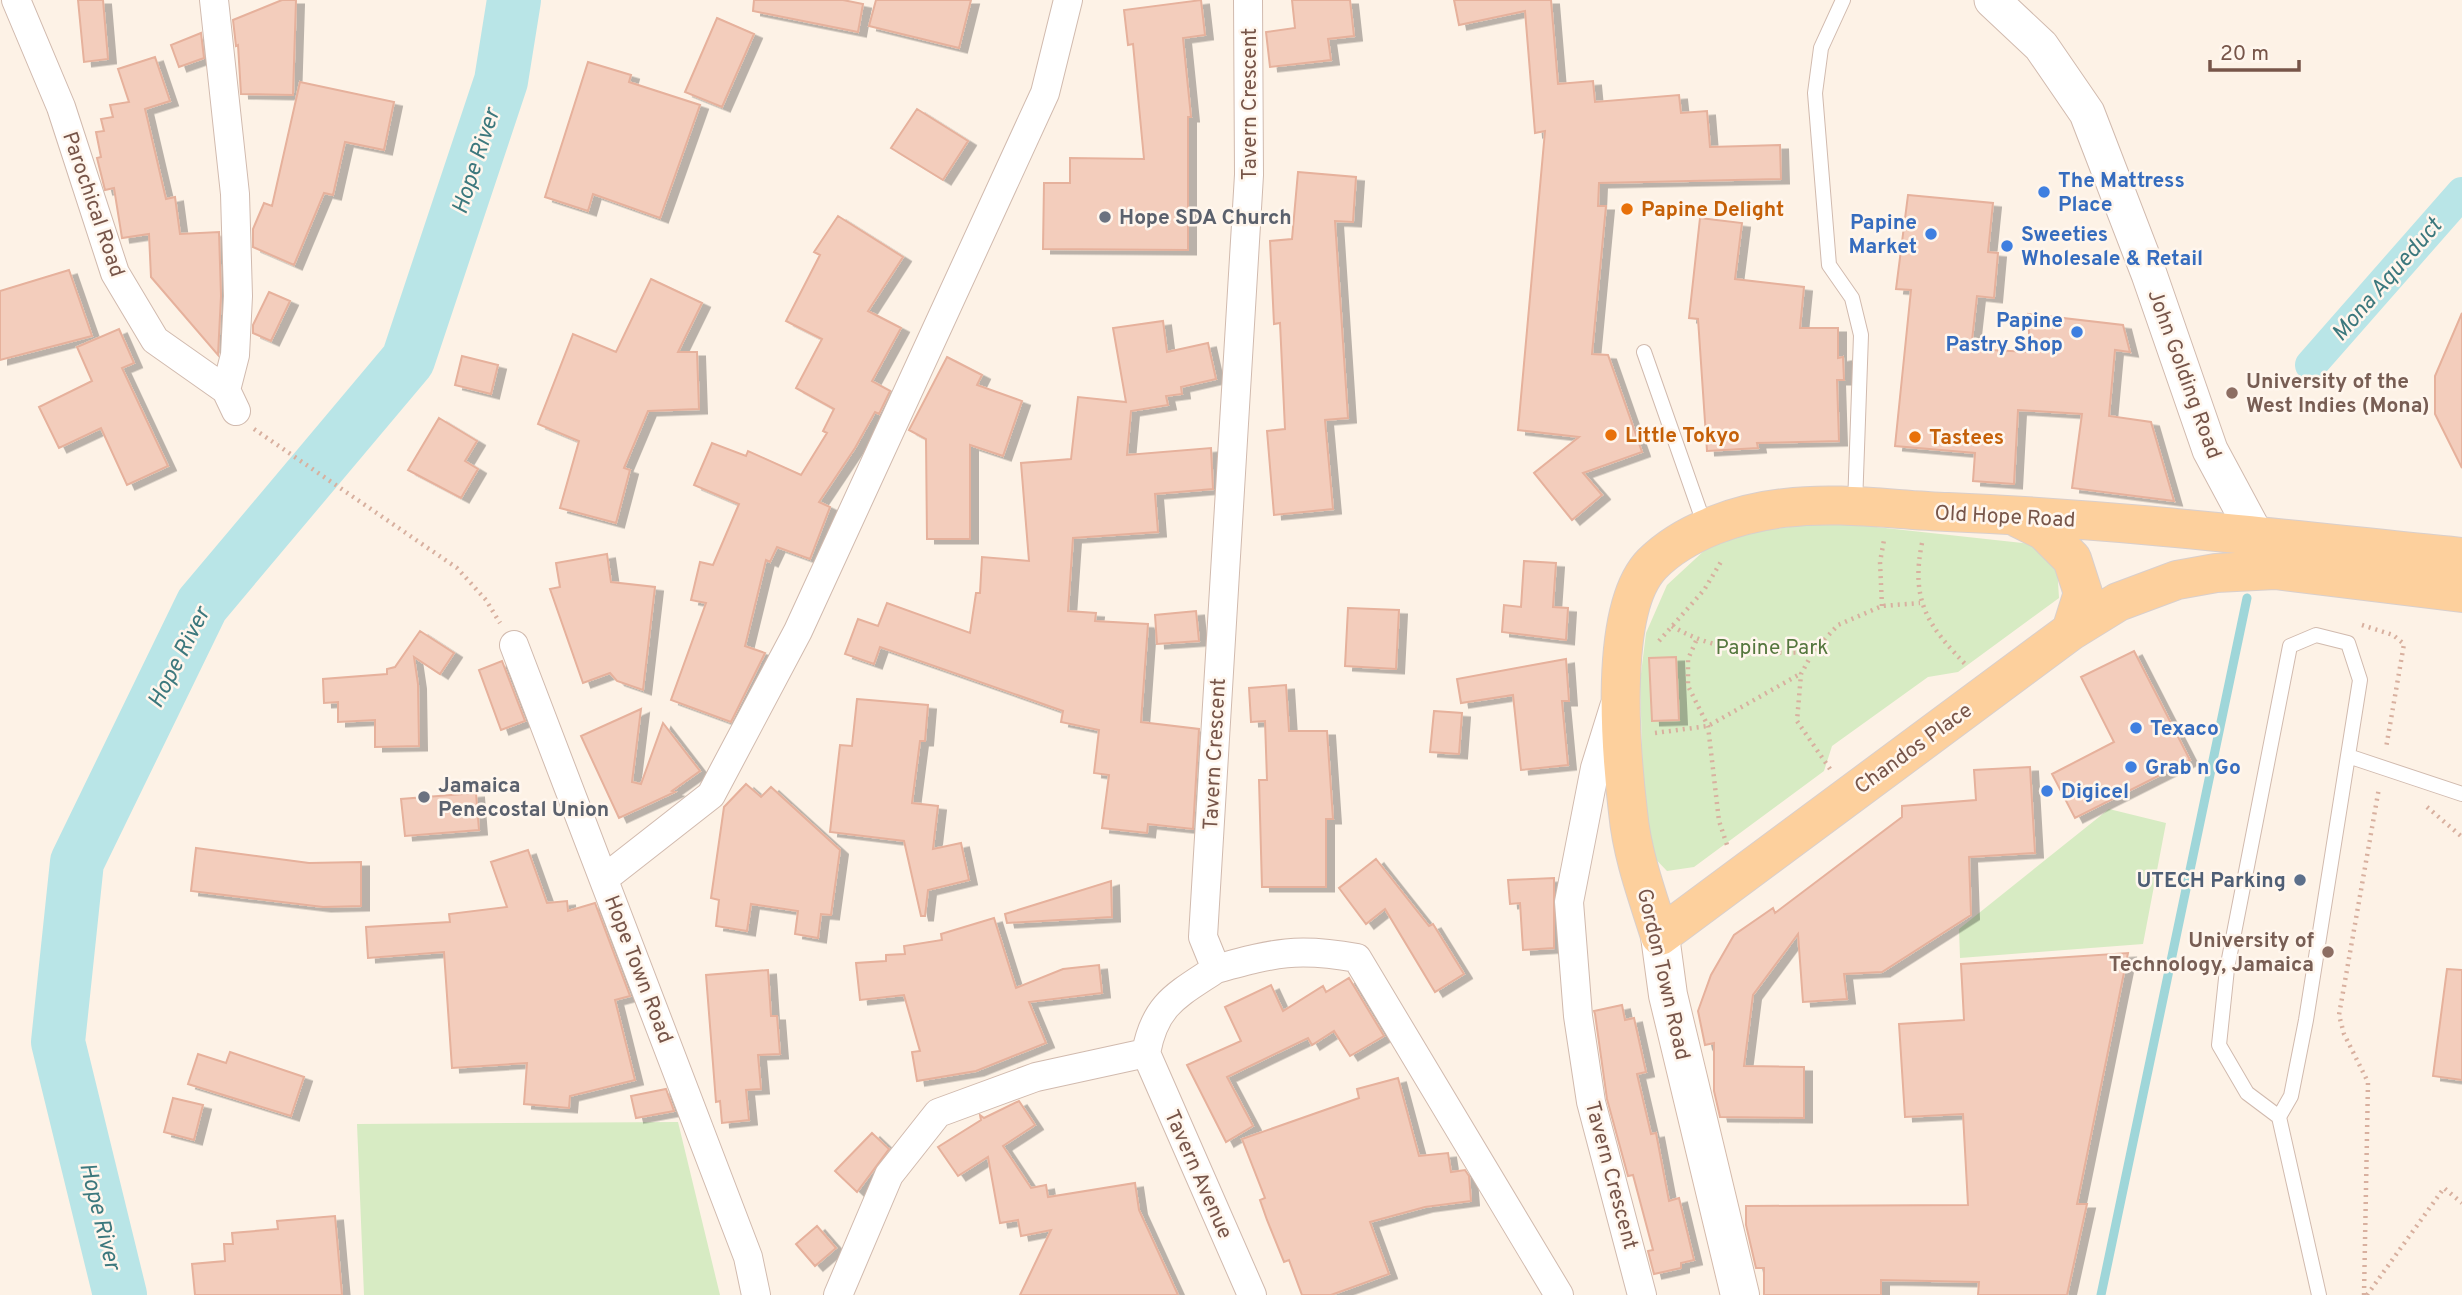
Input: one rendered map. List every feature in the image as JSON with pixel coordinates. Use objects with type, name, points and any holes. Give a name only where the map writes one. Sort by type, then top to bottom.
[{"type":"main road","name":"Old Hope Road","points":[[1633,660],[1629,603],[1651,565],[1689,537],[1723,523],[1784,508],[1872,506],[1928,512],[2012,515],[2462,557]]},
{"type":"main road","points":[[2012,515],[2044,531],[2072,559],[2083,593],[2071,631]]},
{"type":"main road","points":[[2274,570],[2462,593]]},
{"type":"main road","name":"Chandos Place","points":[[1660,936],[2071,631],[2118,602],[2177,580],[2216,573],[2274,570]]},
{"type":"main road","name":"Gordon Town Road","points":[[1633,660],[1624,737],[1628,813],[1637,863],[1660,936],[1668,995],[1740,1295]]},
{"type":"street","name":"Parochical Road","points":[[16,0],[61,107],[115,273],[155,340],[231,400],[238,296],[234,194],[214,0]]},
{"type":"street","points":[[605,878],[711,795],[798,631],[1045,93],[1068,0]]},
{"type":"street","name":"Tavern Crescent","points":[[1216,969],[1203,937],[1249,175],[1248,0]]},
{"type":"street","name":"John Golding Road","points":[[1992,0],[2040,46],[2087,113],[2149,274],[2210,450],[2274,570]]},
{"type":"street","name":"Hope Town Road","points":[[514,645],[748,1256],[755,1295]]},
{"type":"street","name":"Tavern Crescent","points":[[1633,660],[1595,768],[1569,902],[1578,1016],[1591,1102],[1642,1295]]},
{"type":"street","points":[[838,1295],[889,1175],[938,1112],[1036,1077],[1146,1053],[1151,1026],[1173,997],[1216,969],[1278,952],[1315,951],[1357,958],[1559,1295]]},
{"type":"street","name":"Tavern Avenue","points":[[1146,1053],[1252,1295]]},
{"type":"lane","points":[[1843,0],[1821,48],[1815,93],[1829,265],[1852,298],[1861,335],[1872,506]]},
{"type":"lane","points":[[1644,352],[1723,523]]},
{"type":"lane","points":[[2279,1117],[2291,1096],[2306,1020],[2360,680],[2348,643],[2316,635],[2290,646],[2227,969],[2219,1045],[2247,1093],[2279,1117],[2319,1295]]},
{"type":"lane","points":[[2348,756],[2462,794]]},
{"type":"path","points":[[262,438],[457,568],[486,600],[514,645]]},
{"type":"path","points":[[1872,506],[1880,562],[1882,606]]},
{"type":"path","points":[[1928,512],[1917,568],[1920,603],[1938,637],[1991,691]]},
{"type":"path","points":[[1633,660],[1672,626],[1704,590],[1727,552],[1723,523]]},
{"type":"path","points":[[1849,796],[1797,720],[1801,674],[1813,652],[1838,625],[1882,606],[1920,603]]},
{"type":"path","points":[[1672,626],[1696,641],[1766,654],[1813,652]]},
{"type":"path","points":[[1696,641],[1688,659],[1688,686],[1708,726],[1719,821],[1739,878]]},
{"type":"path","points":[[1624,737],[1708,726],[1801,674]]},
{"type":"path","points":[[2365,1295],[2368,1082],[2344,1034],[2339,1015],[2382,766]]},
{"type":"path","points":[[2365,1295],[2444,1188],[2462,1203]]},
{"type":"green space","name":"Papine Park","points":[[1830,522],[2042,545],[2057,566],[2059,598],[1958,672],[1928,677],[1832,746],[1824,771],[1694,867],[1667,871],[1645,848],[1640,682],[1646,633],[1667,585],[1720,536]]},
{"type":"green space","points":[[2109,809],[2166,823],[2143,944],[1960,958],[1959,929]]},
{"type":"green space","points":[[678,1122],[720,1295],[364,1295],[357,1124]]},
{"type":"building","points":[[78,0],[103,0],[108,59],[84,62]]},
{"type":"building","points":[[282,0],[296,0],[293,95],[241,94],[238,45],[236,46],[233,20]]},
{"type":"building","points":[[754,0],[843,0],[863,4],[858,32],[753,11]]},
{"type":"building","points":[[876,0],[971,0],[959,48],[869,26]]},
{"type":"building","points":[[1201,0],[1205,35],[1183,38],[1191,117],[1188,117],[1188,250],[1043,249],[1044,183],[1070,183],[1070,158],[1144,159],[1133,44],[1128,45],[1124,10]]},
{"type":"building","points":[[1292,0],[1350,0],[1354,36],[1328,39],[1331,60],[1270,67],[1266,32],[1295,28]]},
{"type":"building","points":[[1454,0],[1551,0],[1558,84],[1593,81],[1595,102],[1679,95],[1681,113],[1707,111],[1710,147],[1780,145],[1781,179],[1599,183],[1598,206],[1606,206],[1592,354],[1608,355],[1642,452],[1583,473],[1602,495],[1572,520],[1534,473],[1579,437],[1518,430],[1545,131],[1535,133],[1525,11],[1459,25]]},
{"type":"building","points":[[717,18],[754,34],[722,107],[685,92]]},
{"type":"building","points":[[201,33],[204,58],[179,67],[171,45]]},
{"type":"building","points":[[155,57],[170,101],[145,109],[166,199],[175,197],[180,234],[219,232],[221,296],[218,355],[151,277],[149,234],[122,238],[114,188],[105,190],[97,158],[101,157],[96,132],[104,131],[101,119],[113,117],[110,105],[129,102],[118,69]]},
{"type":"building","points":[[588,62],[631,75],[629,82],[700,105],[660,218],[593,194],[588,211],[545,197]]},
{"type":"building","points":[[300,82],[394,102],[384,150],[345,142],[333,195],[324,193],[294,265],[253,247],[253,229],[264,203],[272,206]]},
{"type":"building","points":[[917,109],[968,141],[943,180],[891,148]]},
{"type":"building","points":[[1298,172],[1356,177],[1353,222],[1335,221],[1348,418],[1325,420],[1333,509],[1274,515],[1267,431],[1285,429],[1280,323],[1274,324],[1270,241],[1292,239]]},
{"type":"building","points":[[1908,195],[1993,203],[1988,252],[1998,253],[1994,298],[1977,296],[1971,349],[2030,352],[2028,314],[2123,325],[2130,352],[2115,350],[2109,416],[2151,422],[2174,501],[2072,488],[2082,414],[2018,410],[2014,484],[1973,481],[1975,453],[1895,446],[1911,290],[1896,289]]},
{"type":"building","points":[[838,216],[903,257],[868,311],[901,328],[872,381],[890,391],[879,414],[875,412],[819,502],[830,507],[810,559],[777,547],[770,562],[766,560],[745,646],[765,653],[731,722],[671,700],[706,603],[691,600],[700,562],[713,565],[739,504],[694,485],[712,443],[746,456],[748,451],[801,475],[827,433],[823,431],[834,409],[796,388],[822,339],[786,321],[820,255],[814,252]]},
{"type":"building","points":[[1700,218],[1742,223],[1735,279],[1804,287],[1800,328],[1838,328],[1838,358],[1843,357],[1844,380],[1837,380],[1839,441],[1757,443],[1758,448],[1707,451],[1698,319],[1689,318]]},
{"type":"building","points":[[69,270],[92,336],[0,360],[0,291]]},
{"type":"building","points":[[651,279],[702,303],[678,352],[697,352],[699,409],[648,411],[624,468],[630,470],[616,523],[560,508],[579,441],[538,424],[573,334],[616,352]]},
{"type":"building","points":[[269,292],[290,301],[271,341],[253,333],[253,325]]},
{"type":"building","points":[[2462,313],[2462,468],[2435,414],[2435,376]]},
{"type":"building","points":[[1163,321],[1167,352],[1208,343],[1216,379],[1181,387],[1182,394],[1166,396],[1168,405],[1131,411],[1127,455],[1211,448],[1213,489],[1155,494],[1158,532],[1073,538],[1068,611],[1096,613],[1095,621],[1148,624],[1141,722],[1199,729],[1193,829],[1148,824],[1147,833],[1102,828],[1109,775],[1094,773],[1099,730],[1061,722],[1063,711],[880,647],[874,664],[845,654],[858,619],[878,626],[887,603],[970,633],[976,593],[980,593],[982,557],[1029,561],[1021,463],[1071,459],[1078,397],[1126,402],[1113,328]]},
{"type":"building","points":[[119,329],[134,363],[122,368],[168,466],[127,485],[101,428],[59,448],[39,407],[92,381],[77,347]]},
{"type":"building","points":[[462,356],[498,365],[491,394],[455,385]]},
{"type":"building","points":[[947,357],[982,375],[977,385],[1022,401],[1003,456],[970,445],[970,539],[927,539],[926,439],[909,430]]},
{"type":"building","points":[[439,418],[477,441],[465,461],[478,469],[461,498],[408,470]]},
{"type":"building","points":[[607,554],[611,582],[655,587],[643,690],[617,681],[610,673],[583,683],[550,589],[560,587],[556,563]]},
{"type":"building","points":[[1524,561],[1556,563],[1553,607],[1568,608],[1566,640],[1502,632],[1504,605],[1521,607]]},
{"type":"building","points":[[1348,608],[1399,610],[1396,669],[1345,666]]},
{"type":"building","points":[[1196,611],[1199,641],[1157,644],[1155,615]]},
{"type":"building","points":[[420,631],[454,653],[440,674],[414,657],[418,684],[419,746],[375,747],[375,720],[338,722],[338,702],[324,703],[323,679],[387,674],[387,669],[395,667]]},
{"type":"building","name":"Texaco","points":[[2134,651],[2190,760],[2075,818],[2052,774],[2114,742],[2081,677]]},
{"type":"building","points":[[1676,657],[1679,720],[1652,721],[1649,658]]},
{"type":"building","points":[[1566,659],[1569,701],[1562,701],[1568,765],[1521,770],[1513,695],[1461,703],[1457,679]]},
{"type":"building","points":[[502,661],[525,721],[501,730],[479,670]]},
{"type":"building","points":[[1286,685],[1289,731],[1327,731],[1333,819],[1326,819],[1326,887],[1262,887],[1259,780],[1267,780],[1265,721],[1251,722],[1249,688]]},
{"type":"building","points":[[857,699],[928,705],[925,741],[920,741],[912,803],[938,806],[933,849],[961,843],[969,880],[928,890],[925,916],[921,916],[904,841],[830,832],[840,745],[852,746]]},
{"type":"building","points":[[641,709],[632,782],[641,784],[663,723],[700,771],[672,791],[675,792],[619,818],[581,736]]},
{"type":"building","points":[[1434,711],[1462,713],[1459,754],[1430,752]]},
{"type":"building","points":[[2030,767],[2035,853],[1969,857],[1971,915],[1882,972],[1844,974],[1847,999],[1803,1002],[1798,934],[1753,995],[1744,1066],[1804,1067],[1804,1118],[1720,1117],[1714,1091],[1714,1043],[1705,1045],[1698,1011],[1711,975],[1734,935],[1773,908],[1775,913],[1902,817],[1902,806],[1976,800],[1974,770]]},
{"type":"building","points":[[746,784],[761,797],[771,787],[840,850],[831,915],[821,914],[818,938],[795,934],[798,911],[751,904],[747,931],[716,926],[719,900],[711,898],[724,807]]},
{"type":"building","points":[[476,793],[479,830],[405,836],[401,799]]},
{"type":"building","points":[[196,848],[309,863],[361,862],[361,906],[323,907],[191,891]]},
{"type":"building","points":[[528,850],[547,903],[567,901],[568,911],[595,903],[630,996],[615,1000],[635,1080],[570,1096],[569,1108],[524,1104],[527,1063],[452,1068],[444,952],[368,958],[366,927],[450,922],[449,914],[507,907],[491,862]]},
{"type":"building","points":[[1376,859],[1429,926],[1433,924],[1464,974],[1435,992],[1385,909],[1366,924],[1339,888]]},
{"type":"building","points":[[1554,878],[1554,948],[1523,950],[1520,903],[1510,904],[1508,880]]},
{"type":"building","points":[[1111,881],[1112,917],[1007,923],[1005,914]]},
{"type":"building","points":[[994,918],[1016,988],[1063,969],[1099,965],[1102,993],[1029,1002],[1046,1043],[976,1071],[917,1081],[912,1052],[920,1051],[904,995],[860,1000],[856,963],[886,961],[886,955],[905,954],[904,946],[942,940],[941,934]]},
{"type":"building","points":[[2128,953],[2077,1204],[2087,1204],[2067,1295],[1978,1295],[1979,1282],[1881,1280],[1881,1295],[1764,1295],[1764,1268],[1756,1268],[1746,1225],[1746,1206],[1968,1205],[1963,1114],[1905,1117],[1899,1024],[1964,1020],[1961,964]]},
{"type":"building","points":[[2447,969],[2462,970],[2462,1080],[2433,1076]]},
{"type":"building","points":[[768,970],[771,1016],[777,1016],[780,1054],[758,1055],[761,1089],[746,1090],[749,1120],[722,1123],[720,1101],[716,1102],[706,975]]},
{"type":"building","points":[[1349,978],[1384,1036],[1350,1056],[1334,1031],[1312,1045],[1308,1038],[1227,1077],[1253,1126],[1226,1142],[1187,1065],[1241,1041],[1225,1007],[1271,985],[1283,1011],[1323,986],[1326,992]]},
{"type":"building","points":[[1622,1005],[1625,1020],[1634,1018],[1646,1072],[1637,1074],[1651,1134],[1656,1133],[1669,1201],[1679,1198],[1694,1260],[1681,1263],[1681,1268],[1654,1274],[1648,1251],[1653,1250],[1633,1175],[1628,1176],[1607,1099],[1594,1011]]},
{"type":"building","points":[[230,1052],[304,1077],[291,1116],[188,1084],[198,1054],[226,1063]]},
{"type":"building","points":[[1398,1078],[1419,1156],[1448,1153],[1451,1172],[1465,1170],[1469,1176],[1471,1201],[1425,1207],[1370,1222],[1389,1274],[1331,1295],[1302,1295],[1289,1260],[1284,1262],[1267,1220],[1260,1200],[1265,1198],[1242,1139],[1359,1098],[1357,1089]]},
{"type":"building","points":[[666,1089],[674,1111],[636,1118],[631,1096]]},
{"type":"building","points":[[173,1098],[203,1105],[194,1140],[164,1132]]},
{"type":"building","points":[[1019,1101],[1035,1125],[1003,1146],[1031,1188],[1046,1185],[1048,1197],[1135,1183],[1139,1210],[1178,1295],[1020,1295],[1051,1230],[1021,1236],[1018,1220],[1000,1223],[988,1157],[958,1176],[938,1147],[981,1120],[980,1115],[984,1118]]},
{"type":"building","points":[[872,1133],[889,1149],[857,1192],[835,1171]]},
{"type":"building","points":[[335,1216],[342,1295],[195,1295],[192,1264],[225,1261],[224,1244],[233,1244],[232,1233],[278,1229],[277,1221]]},
{"type":"building","points":[[817,1226],[836,1248],[815,1266],[796,1244]]},
{"type":"waterway","name":"Hope River","points":[[120,1295],[58,1042],[77,862],[202,605],[408,360],[501,81],[514,0]]},
{"type":"waterway","name":"Mona Aqueduct","points":[[2311,365],[2462,193]]},
{"type":"waterway","points":[[2101,1295],[2247,598]]},
{"type":"place","name":"The Mattress Place","points":[[2044,192]]},
{"type":"place","name":"Papine Delight","points":[[1627,209]]},
{"type":"place","name":"Hope SDA Church","points":[[1105,217]]},
{"type":"place","name":"Papine Market","points":[[1931,234]]},
{"type":"place","name":"Sweeties Wholesale & Retail","points":[[2007,246]]},
{"type":"place","name":"Papine Pastry Shop","points":[[2077,332]]},
{"type":"place","name":"University of the West Indies (Mona)","points":[[2232,393]]},
{"type":"place","name":"Little Tokyo","points":[[1611,435]]},
{"type":"place","name":"Tastees","points":[[1915,437]]},
{"type":"place","name":"Texaco","points":[[2136,728]]},
{"type":"place","name":"Grab n Go","points":[[2131,767]]},
{"type":"place","name":"Digicel","points":[[2047,791]]},
{"type":"place","name":"Jamaica Penecostal Union","points":[[424,797]]},
{"type":"place","name":"UTECH Parking","points":[[2300,880]]},
{"type":"place","name":"University of Technology, Jamaica","points":[[2328,952]]}]
